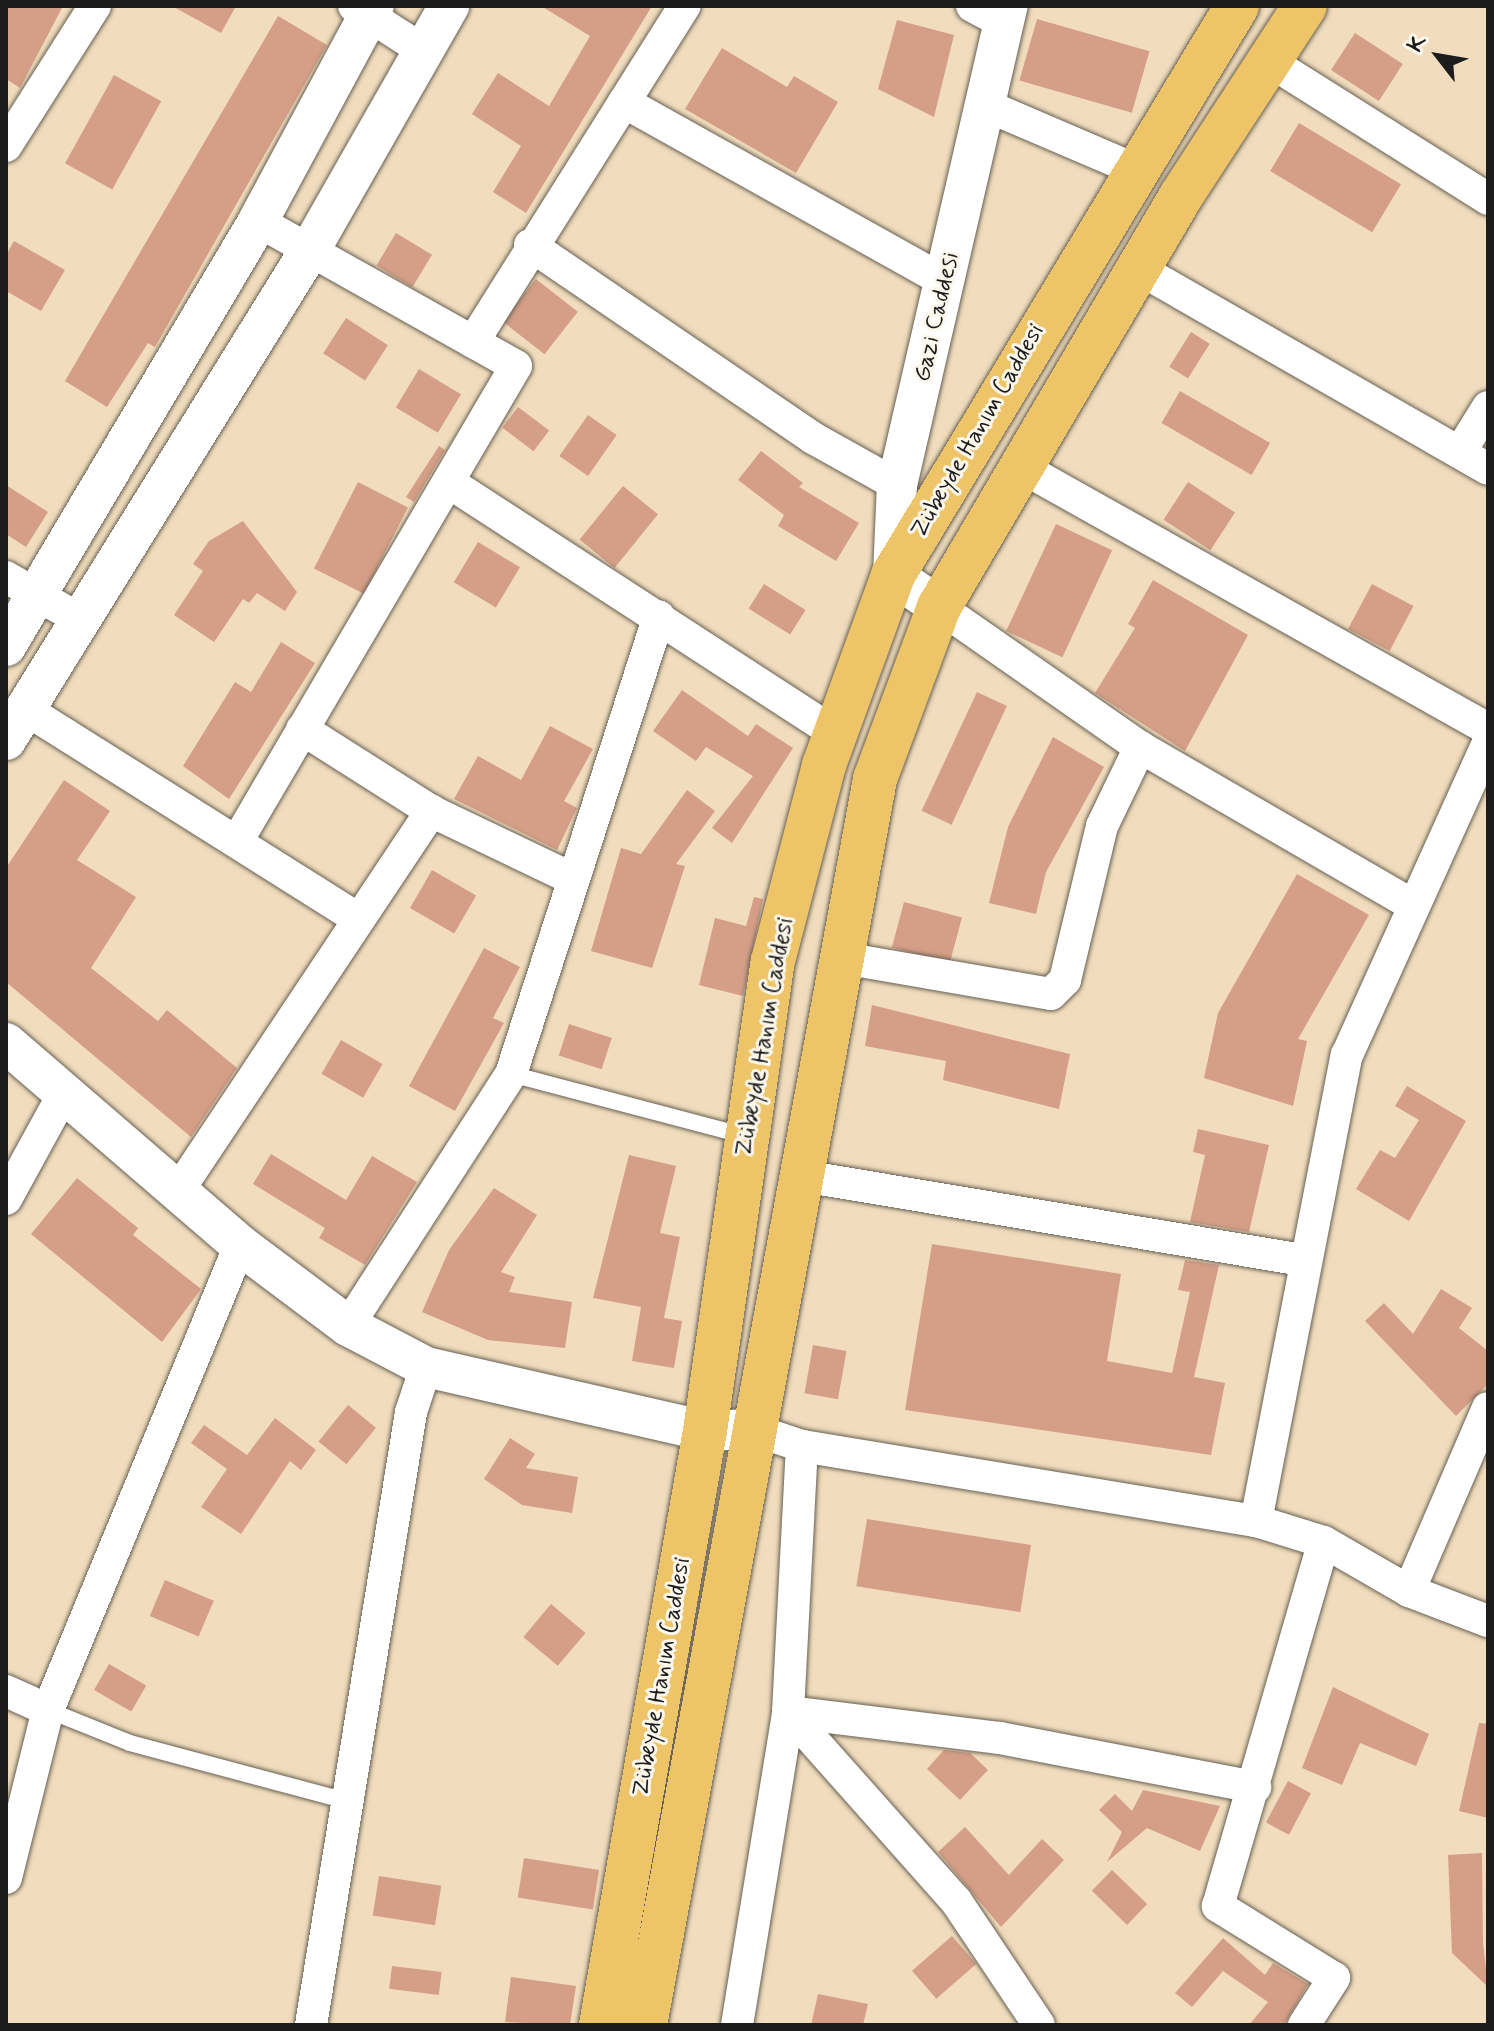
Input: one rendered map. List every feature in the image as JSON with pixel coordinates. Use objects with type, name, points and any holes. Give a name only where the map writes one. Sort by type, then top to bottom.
[{"type":"main road","name":"Zübeyde Hanım Caddesi","points":[[601,2025],[705,1431],[773,961],[835,733],[893,575],[1132,168],[1237,6]]},
{"type":"main road","points":[[645,2025],[837,957],[875,779],[939,607],[1139,269],[1305,6]]},
{"type":"street","points":[[6,146],[95,6]]},
{"type":"street","points":[[358,919],[239,838],[15,725],[311,248],[449,6]]},
{"type":"street","points":[[473,342],[530,245],[685,6]]},
{"type":"street","points":[[6,646],[21,587],[258,221],[366,9],[424,51]]},
{"type":"street","name":"Gazi Caddesi","points":[[893,575],[897,485],[985,105],[995,12]]},
{"type":"street","points":[[1269,61],[1488,199]]},
{"type":"street","points":[[624,102],[946,282]]},
{"type":"street","points":[[985,105],[1132,168]]},
{"type":"street","points":[[239,838],[302,729],[453,485],[516,366],[311,248],[258,221]]},
{"type":"street","points":[[530,245],[813,438],[897,485]]},
{"type":"street","points":[[1139,269],[1488,469]]},
{"type":"street","points":[[1460,452],[1488,407]]},
{"type":"street","points":[[1021,467],[1488,729]]},
{"type":"street","points":[[453,485],[835,733]]},
{"type":"street","points":[[893,575],[1140,747],[1413,905]]},
{"type":"street","points":[[21,587],[79,619]]},
{"type":"street","points":[[348,1326],[511,1074],[569,877],[659,616]]},
{"type":"street","points":[[302,729],[431,811],[569,877]]},
{"type":"street","points":[[1256,1521],[1302,1260],[1347,1055],[1488,742]]},
{"type":"street","points":[[837,957],[1051,994],[1065,980],[1102,826],[1140,747]]},
{"type":"street","points":[[178,1191],[431,811]]},
{"type":"street","points":[[6,1043],[240,1245],[348,1326],[426,1367],[705,1431],[751,1429],[802,1446],[1256,1521],[1324,1542],[1409,1591],[1488,1621]]},
{"type":"street","points":[[6,1199],[64,1093]]},
{"type":"street","points":[[797,1175],[1302,1260]]},
{"type":"street","points":[[6,1878],[48,1710],[240,1245]]},
{"type":"street","points":[[311,2025],[352,1802],[411,1412],[426,1367]]},
{"type":"street","points":[[1409,1591],[1488,1408]]},
{"type":"street","points":[[737,2025],[788,1712],[802,1446]]},
{"type":"street","points":[[1304,2025],[1334,1978],[1218,1906],[1324,1542]]},
{"type":"street","points":[[6,1691],[48,1710]]},
{"type":"street","points":[[788,1712],[1000,1738],[1255,1787]]},
{"type":"street","points":[[788,1712],[956,1901],[1039,2025]]},
{"type":"lane","points":[[511,1074],[747,1137]]},
{"type":"lane","points":[[48,1710],[130,1743],[352,1802]]},
{"type":"building","points":[[6,6],[63,6],[20,88],[6,79]]},
{"type":"building","points":[[172,6],[236,6],[221,33]]},
{"type":"building","points":[[541,6],[652,6],[526,213],[493,192],[521,146],[472,114],[498,73],[549,106],[590,36]]},
{"type":"building","points":[[278,16],[327,45],[155,347],[148,343],[107,407],[65,381]]},
{"type":"building","points":[[1037,19],[1149,51],[1132,113],[1019,81]]},
{"type":"building","points":[[897,20],[954,35],[934,117],[878,89]]},
{"type":"building","points":[[1355,33],[1403,64],[1379,101],[1331,70]]},
{"type":"building","points":[[722,48],[787,87],[794,76],[838,102],[796,173],[685,109]]},
{"type":"building","points":[[114,75],[161,101],[112,190],[65,163]]},
{"type":"building","points":[[1299,123],[1401,184],[1372,232],[1270,171]]},
{"type":"building","points":[[396,233],[432,255],[412,287],[376,266]]},
{"type":"building","points":[[14,241],[65,270],[41,311],[6,291],[6,255]]},
{"type":"building","points":[[536,279],[578,312],[545,354],[503,322]]},
{"type":"building","points":[[346,318],[388,345],[365,380],[323,353]]},
{"type":"building","points":[[1191,332],[1210,344],[1188,378],[1169,367]]},
{"type":"building","points":[[419,369],[461,394],[438,433],[396,408]]},
{"type":"building","points":[[1180,391],[1270,443],[1252,475],[1162,423]]},
{"type":"building","points":[[518,407],[549,430],[533,451],[502,428]]},
{"type":"building","points":[[588,415],[617,435],[588,476],[559,456]]},
{"type":"building","points":[[439,446],[445,450],[414,502],[406,497]]},
{"type":"building","points":[[761,451],[803,483],[799,487],[859,523],[836,561],[778,526],[784,515],[738,480]]},
{"type":"building","points":[[358,482],[408,507],[364,594],[314,568]]},
{"type":"building","points":[[1188,482],[1235,512],[1210,550],[1163,520]]},
{"type":"building","points":[[6,485],[48,512],[26,547],[6,534]]},
{"type":"building","points":[[623,486],[658,514],[615,568],[580,540]]},
{"type":"building","points":[[243,521],[297,592],[285,611],[257,593],[249,603],[243,599],[214,642],[174,615],[203,571],[193,564],[209,541]]},
{"type":"building","points":[[1056,524],[1112,550],[1062,657],[1006,631]]},
{"type":"building","points":[[478,542],[520,567],[496,608],[454,582]]},
{"type":"building","points":[[1153,580],[1248,635],[1185,751],[1095,693],[1135,628],[1128,624]]},
{"type":"building","points":[[764,584],[806,610],[790,635],[749,609]]},
{"type":"building","points":[[1372,584],[1413,606],[1390,651],[1348,629]]},
{"type":"building","points":[[281,642],[315,663],[229,799],[183,766],[235,682],[251,692]]},
{"type":"building","points":[[682,690],[748,736],[756,724],[793,748],[732,843],[712,828],[753,776],[706,747],[696,761],[653,731]]},
{"type":"building","points":[[977,692],[1007,706],[952,825],[922,811]]},
{"type":"building","points":[[550,726],[593,749],[564,801],[577,808],[557,850],[454,799],[478,756],[521,780]]},
{"type":"building","points":[[1053,737],[1104,767],[1046,872],[1036,914],[989,903],[1008,827]]},
{"type":"building","points":[[64,780],[110,811],[77,860],[136,897],[91,968],[158,1021],[167,1010],[237,1068],[191,1137],[6,982],[6,868]]},
{"type":"building","points":[[687,790],[715,811],[676,864],[685,866],[652,968],[591,951],[621,848],[641,854]]},
{"type":"building","points":[[432,870],[476,896],[454,934],[410,908]]},
{"type":"building","points":[[1297,874],[1369,915],[1298,1039],[1307,1041],[1293,1106],[1204,1078],[1218,1013]]},
{"type":"building","points":[[754,897],[763,899],[743,996],[699,985],[715,918],[746,926]]},
{"type":"building","points":[[904,902],[962,918],[950,963],[892,947]]},
{"type":"building","points":[[484,948],[520,967],[493,1018],[504,1023],[455,1111],[409,1086]]},
{"type":"building","points":[[872,1005],[1070,1054],[1059,1109],[943,1080],[946,1061],[865,1046]]},
{"type":"building","points":[[569,1024],[612,1038],[602,1069],[559,1055]]},
{"type":"building","points":[[341,1040],[383,1064],[363,1098],[322,1074]]},
{"type":"building","points":[[1407,1086],[1466,1121],[1409,1221],[1356,1189],[1380,1150],[1395,1158],[1419,1120],[1395,1106]]},
{"type":"building","points":[[1198,1129],[1269,1145],[1249,1232],[1190,1222],[1205,1155],[1193,1152]]},
{"type":"building","points":[[271,1154],[346,1200],[372,1156],[417,1182],[365,1265],[319,1238],[325,1228],[253,1184]]},
{"type":"building","points":[[629,1155],[676,1166],[660,1233],[680,1237],[664,1318],[682,1321],[674,1368],[632,1361],[641,1307],[593,1298]]},
{"type":"building","points":[[77,1178],[138,1228],[133,1235],[201,1289],[162,1342],[31,1234]]},
{"type":"building","points":[[494,1188],[537,1215],[501,1272],[515,1277],[509,1292],[572,1302],[565,1348],[488,1340],[422,1312],[449,1250]]},
{"type":"building","points":[[932,1244],[1121,1274],[1107,1361],[1172,1373],[1190,1292],[1178,1290],[1185,1260],[1219,1265],[1194,1377],[1225,1383],[1211,1455],[905,1410]]},
{"type":"building","points":[[1441,1289],[1472,1308],[1459,1328],[1488,1351],[1488,1384],[1456,1416],[1365,1321],[1384,1303],[1413,1334]]},
{"type":"building","points":[[813,1345],[846,1351],[838,1399],[804,1393]]},
{"type":"building","points":[[348,1405],[376,1428],[346,1464],[318,1442]]},
{"type":"building","points":[[275,1418],[316,1450],[301,1470],[290,1461],[241,1534],[201,1507],[227,1469],[191,1443],[204,1425],[247,1455]]},
{"type":"building","points":[[510,1438],[535,1454],[526,1468],[578,1477],[572,1513],[522,1505],[484,1479]]},
{"type":"building","points":[[867,1519],[1031,1545],[1020,1612],[856,1586]]},
{"type":"building","points":[[165,1580],[214,1601],[199,1637],[150,1616]]},
{"type":"building","points":[[551,1604],[585,1633],[558,1666],[523,1637]]},
{"type":"building","points":[[109,1664],[146,1686],[131,1711],[94,1690]]},
{"type":"building","points":[[1333,1687],[1429,1734],[1416,1766],[1360,1743],[1342,1785],[1302,1768]]},
{"type":"building","points":[[1479,1723],[1488,1724],[1488,1818],[1459,1811]]},
{"type":"building","points":[[944,1750],[970,1753],[988,1770],[960,1800],[927,1769]]},
{"type":"building","points":[[1288,1781],[1311,1793],[1289,1835],[1266,1822]]},
{"type":"building","points":[[1143,1790],[1220,1806],[1200,1851],[1147,1828],[1107,1862],[1122,1832],[1099,1810],[1115,1794],[1132,1811]]},
{"type":"building","points":[[965,1827],[1009,1875],[1042,1839],[1064,1860],[1001,1927],[938,1852]]},
{"type":"building","points":[[1482,1853],[1483,1943],[1488,1987],[1452,1953],[1448,1855]]},
{"type":"building","points":[[524,1858],[599,1870],[593,1909],[518,1898]]},
{"type":"building","points":[[1112,1870],[1147,1904],[1127,1925],[1092,1891]]},
{"type":"building","points":[[379,1876],[441,1886],[435,1925],[373,1916]]},
{"type":"building","points":[[952,1936],[976,1964],[936,1999],[912,1971]]},
{"type":"building","points":[[1223,1938],[1265,1975],[1273,1963],[1308,1984],[1284,2025],[1249,2025],[1268,2002],[1223,1971],[1192,2007],[1175,1993]]},
{"type":"building","points":[[392,1966],[442,1972],[439,1995],[389,1989]]},
{"type":"building","points":[[511,1977],[576,1986],[570,2025],[505,2022]]},
{"type":"building","points":[[818,1994],[868,2004],[863,2025],[811,2025]]}]
